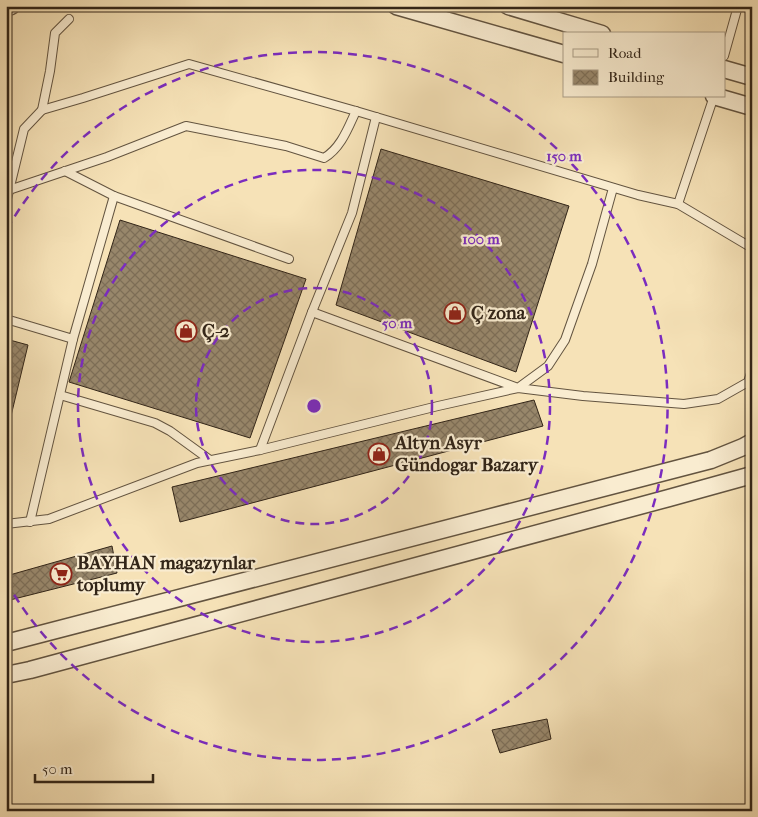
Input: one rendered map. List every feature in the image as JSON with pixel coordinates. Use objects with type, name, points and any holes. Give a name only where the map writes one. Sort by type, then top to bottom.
[{"type":"street","points":[[6,8],[11,6]]},
{"type":"street","points":[[396,6],[563,54]]},
{"type":"street","points":[[508,6],[595,32]]},
{"type":"street","points":[[726,70],[752,77]]},
{"type":"street","points":[[721,98],[752,107]]},
{"type":"street","points":[[6,643],[711,460],[752,442]]},
{"type":"street","points":[[6,675],[57,663],[752,475]]},
{"type":"lane","points":[[726,49],[738,6]]},
{"type":"lane","points":[[42,110],[50,72],[55,33],[69,19]]},
{"type":"lane","points":[[6,203],[24,129],[42,110],[189,64],[356,111],[613,188],[678,204],[752,248]]},
{"type":"lane","points":[[678,204],[713,98]]},
{"type":"lane","points":[[9,190],[107,157],[186,126],[286,146],[324,158],[331,154],[338,146],[356,111]]},
{"type":"lane","points":[[260,450],[352,213],[376,117]]},
{"type":"lane","points":[[65,171],[114,196],[289,259]]},
{"type":"lane","points":[[6,524],[49,519],[197,463],[260,450],[518,388],[548,366],[565,340],[592,264],[613,188]]},
{"type":"lane","points":[[30,522],[73,339],[114,196]]},
{"type":"lane","points":[[312,312],[518,388],[583,396],[684,404],[718,399],[748,382],[752,370]]},
{"type":"lane","points":[[6,319],[73,339]]},
{"type":"lane","points":[[60,395],[155,423],[210,460]]},
{"type":"building","points":[[381,149],[569,206],[516,372],[336,305]]},
{"type":"building","name":"Ç-2","points":[[120,220],[306,279],[250,438],[69,382]]},
{"type":"building","points":[[6,339],[28,345],[11,416],[6,416]]},
{"type":"building","points":[[534,400],[543,426],[180,522],[172,487]]},
{"type":"building","name":"BAYHAN magazynlar toplumy","points":[[112,546],[117,573],[6,601],[6,576]]},
{"type":"building","points":[[547,719],[551,739],[500,753],[492,730]]},
{"type":"place","name":"Ç zona","points":[[455,313]]},
{"type":"place","name":"Ç-2","points":[[186,331]]},
{"type":"place","name":"Altyn Asyr Gündogar Bazary","points":[[379,454]]},
{"type":"place","name":"BAYHAN magazynlar toplumy","points":[[61,574]]}]
